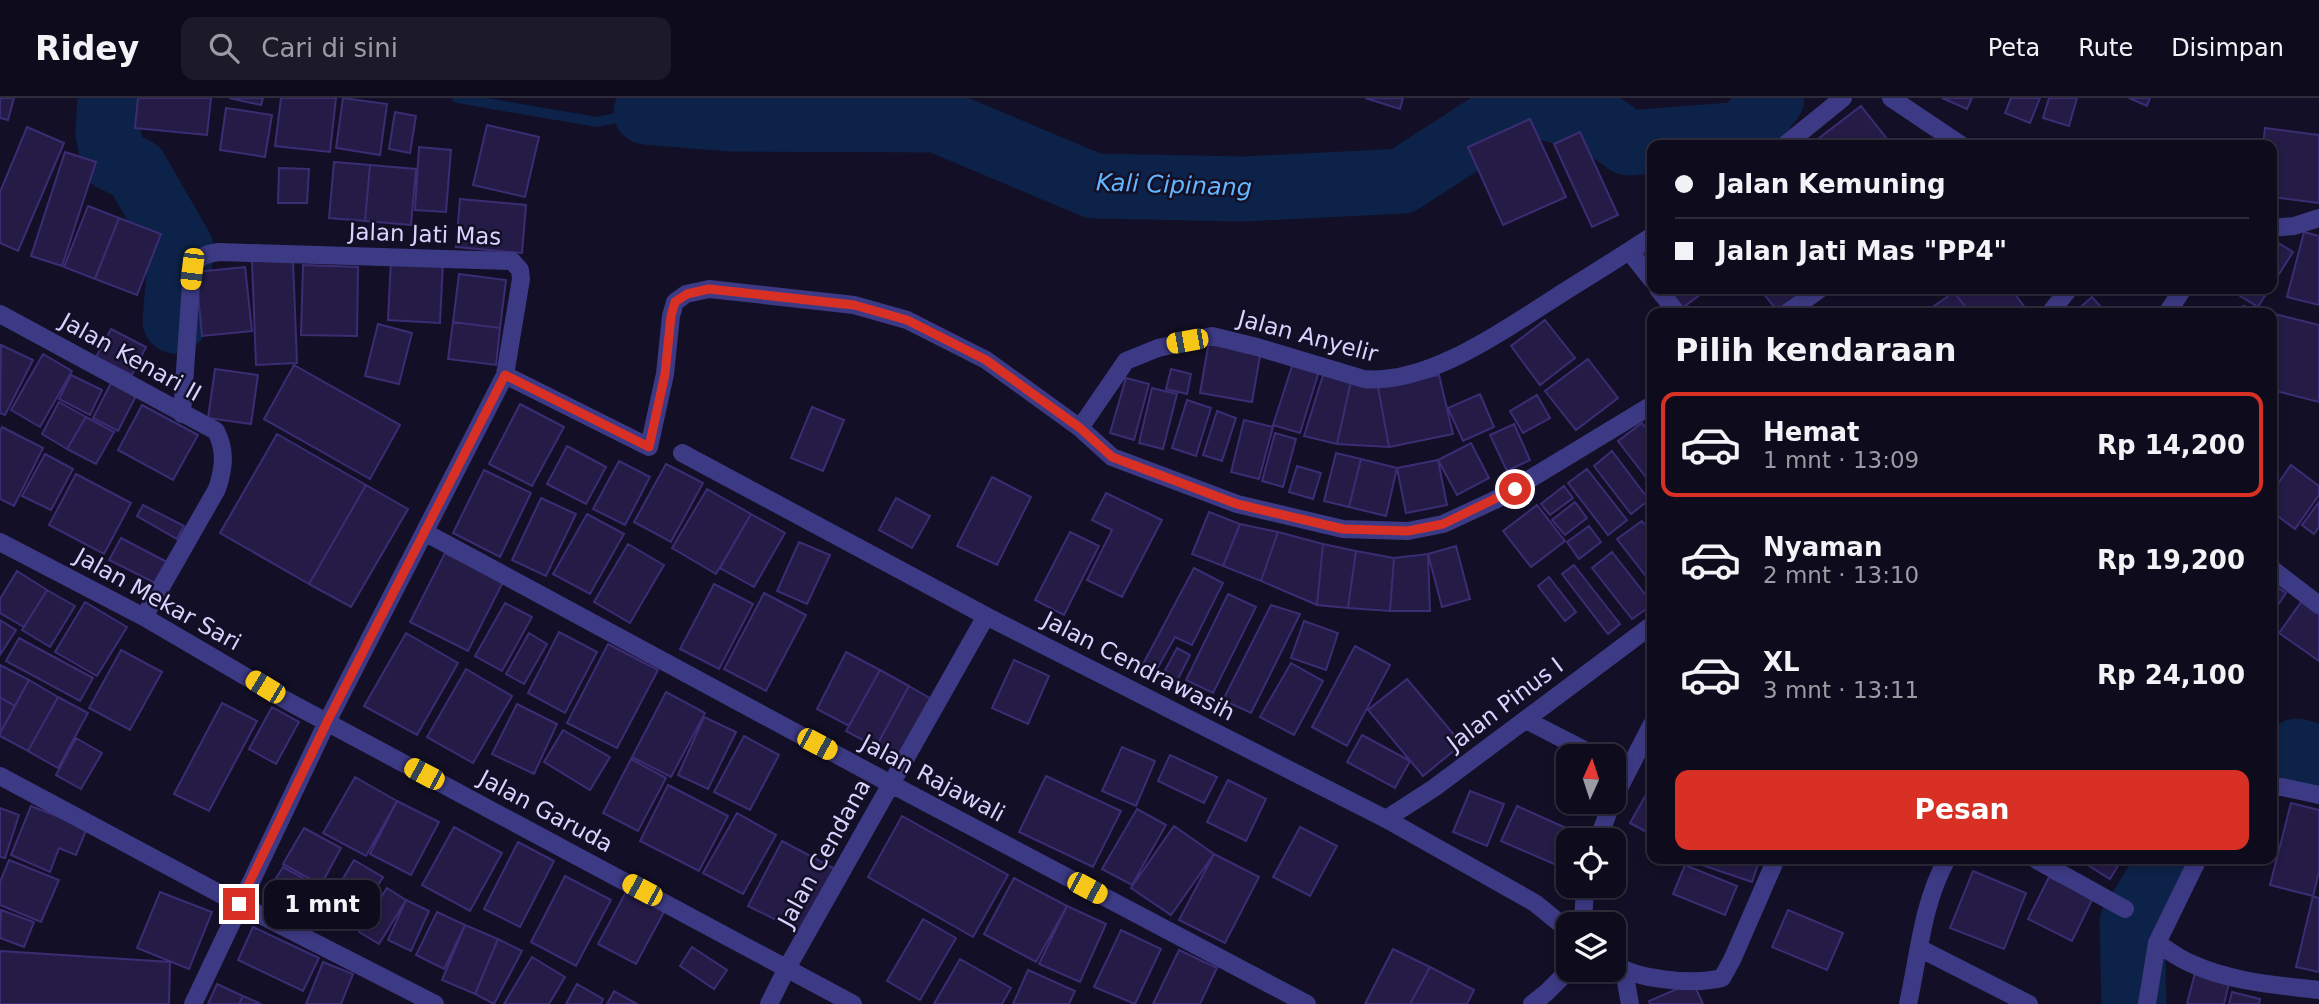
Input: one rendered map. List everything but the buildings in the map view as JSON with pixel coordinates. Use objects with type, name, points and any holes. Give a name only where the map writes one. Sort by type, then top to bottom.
[{"type":"street","points":[[1791,140],[1843,98]]},
{"type":"street","points":[[1891,98],[1954,140]]},
{"type":"street","points":[[2277,228],[2294,226],[2319,218]]},
{"type":"street","name":"Jalan Anyelir","points":[[1080,428],[1126,361],[1158,348],[1212,336],[1364,379],[1399,377],[1445,361],[1484,343],[1647,239]]},
{"type":"street","points":[[1629,251],[1647,274]]},
{"type":"street","name":"Jalan Jati Mas","points":[[182,414],[187,307],[192,269],[199,257],[219,252],[512,261],[518,266],[521,279],[505,375],[327,722],[193,1004]]},
{"type":"street","points":[[505,375],[649,447],[665,374],[675,302],[687,294],[709,289],[854,305],[907,320],[986,360],[1080,428],[1112,457],[1237,504],[1343,529],[1408,531],[1443,524],[1497,499],[1647,408]]},
{"type":"street","points":[[1662,294],[1673,308]]},
{"type":"street","points":[[1794,308],[1813,294]]},
{"type":"street","points":[[2054,308],[2066,294]]},
{"type":"street","name":"Jalan Kenari II","points":[[0,314],[216,431],[224,455],[217,489],[144,617]]},
{"type":"street","name":"Jalan Cendrawasih","points":[[682,453],[986,616],[1386,819],[1535,903],[1556,920]]},
{"type":"street","name":"Jalan Rajawali","points":[[426,533],[891,784],[1307,1004]]},
{"type":"street","name":"Jalan Mekar Sari","points":[[0,542],[144,617],[327,722]]},
{"type":"street","points":[[2277,573],[2319,605]]},
{"type":"street","name":"Jalan Cendana","points":[[769,1004],[986,616]]},
{"type":"street","name":"Jalan Pinus I","points":[[1386,819],[1434,788],[1647,629]]},
{"type":"street","points":[[1526,720],[1573,744]]},
{"type":"street","name":"Jalan Garuda","points":[[327,722],[853,1004]]},
{"type":"street","points":[[1626,760],[1647,731]]},
{"type":"street","points":[[0,776],[239,904],[435,1004]]},
{"type":"street","points":[[2277,787],[2319,795]]},
{"type":"street","points":[[1626,969],[1668,979],[1704,982],[1722,978],[1774,864]]},
{"type":"street","points":[[1908,1004],[1935,881],[1944,864]]},
{"type":"street","points":[[2044,864],[2125,909]]},
{"type":"street","points":[[2147,1004],[2157,943],[2195,864]]},
{"type":"street","points":[[2157,943],[2189,963],[2225,976],[2260,984],[2319,990]]},
{"type":"street","points":[[1919,948],[2029,1004]]},
{"type":"street","points":[[1532,1004],[1557,982]]},
{"type":"street","points":[[1623,982],[1630,1004]]},
{"type":"waterway","name":"Kali Cipinang","points":[[110,98],[108,133],[113,159],[136,170],[181,248],[175,321]]},
{"type":"waterway","name":"Kali Cipinang","points":[[457,98],[597,122],[646,112]]},
{"type":"waterway","name":"Kali Cipinang","points":[[1667,140],[1745,134],[1772,98]]},
{"type":"waterway","name":"Kali Cipinang","points":[[646,112],[732,119],[937,120],[1094,186],[1244,189],[1402,181],[1526,101],[1603,125],[1628,143],[1647,142]]},
{"type":"waterway","name":"Kali Cipinang","points":[[2277,762],[2297,751],[2319,757]]},
{"type":"waterway","name":"Kali Cipinang","points":[[2134,1004],[2132,923],[2168,864]]},
{"type":"route","points":[[239,904],[327,722],[505,375],[649,447],[665,374],[671,316],[675,302],[687,294],[709,289],[854,305],[907,320],[986,360],[1080,428],[1112,457],[1237,504],[1343,529],[1408,531],[1443,524],[1515,489]]}]
